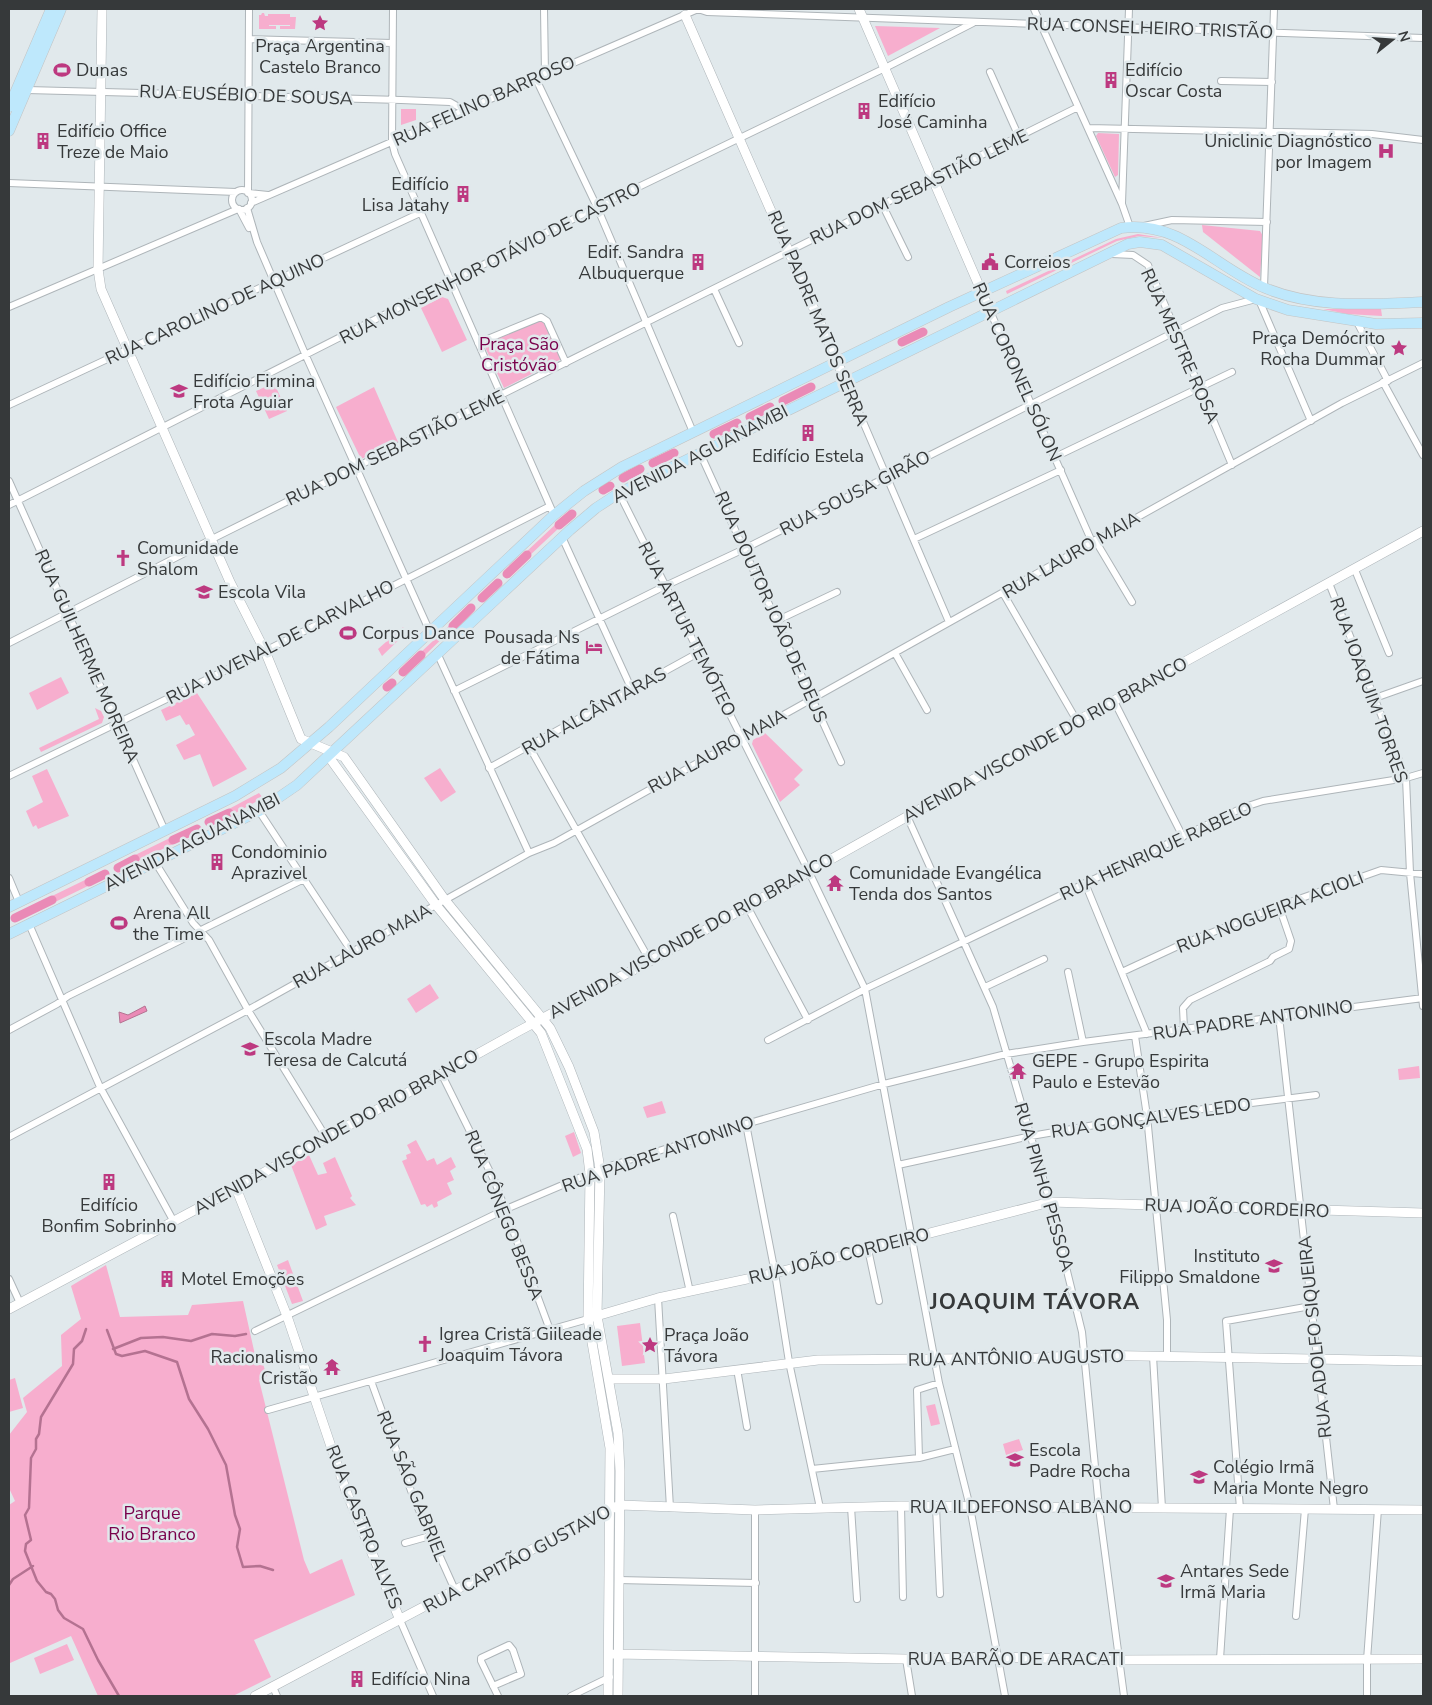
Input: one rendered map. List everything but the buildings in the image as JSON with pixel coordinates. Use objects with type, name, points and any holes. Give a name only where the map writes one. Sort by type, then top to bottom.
[{"type":"main road","points":[[9,107],[12,90],[51,9]]},
{"type":"main road","points":[[9,132],[61,9]]},
{"type":"main road","name":"AVENIDA AGUANAMBI","points":[[9,907],[257,784],[311,744],[430,632],[552,511],[622,467],[1121,228],[1144,226],[1176,236],[1264,288],[1299,298],[1339,304],[1423,302]]},
{"type":"main road","name":"AVENIDA AGUANAMBI","points":[[9,934],[259,811],[298,785],[562,538],[596,508],[619,493],[1128,244],[1140,242],[1162,245],[1257,299],[1288,310],[1376,324],[1423,323]]},
{"type":"street","points":[[102,9],[98,269],[101,289],[212,539],[265,651],[301,739],[347,761],[446,900],[543,1018],[569,1067],[596,1141],[600,1169],[592,1317],[609,1379],[620,1505],[618,1580],[613,1654],[608,1677],[608,1696]]},
{"type":"street","points":[[249,9],[248,193],[244,207],[306,356],[430,632]]},
{"type":"street","points":[[393,9],[392,142],[400,167],[552,511]]},
{"type":"street","points":[[544,9],[545,74]]},
{"type":"street","name":"RUA FELINO BARROSO","points":[[9,307],[244,207],[545,74],[698,9]]},
{"type":"street","name":"RUA CONSELHEIRO TRISTÃO","points":[[698,9],[707,12],[864,19],[1423,38]]},
{"type":"street","name":"RUA CORONEL SÓLON","points":[[859,9],[1060,470],[1094,541],[1132,602]]},
{"type":"street","points":[[1034,9],[1122,204],[1130,227]]},
{"type":"street","points":[[1122,204],[1129,9]]},
{"type":"street","points":[[1264,288],[1274,9]]},
{"type":"street","name":"RUA PADRE MATOS SERRA","points":[[685,14],[790,251],[885,477],[949,622]]},
{"type":"street","name":"RUA MONSENHOR OTÁVIO DE CASTRO","points":[[9,506],[451,283],[597,207],[973,23]]},
{"type":"street","points":[[249,39],[392,44]]},
{"type":"street","points":[[990,72],[1019,137]]},
{"type":"street","points":[[536,78],[597,207],[693,432]]},
{"type":"street","points":[[1221,81],[1272,82]]},
{"type":"street","name":"RUA EUSÉBIO DE SOUSA","points":[[27,90],[450,102],[464,110]]},
{"type":"street","name":"RUA DOM SEBASTIÃO LEME","points":[[9,643],[212,539],[1078,108]]},
{"type":"street","points":[[1088,128],[1372,134],[1423,140]]},
{"type":"street","name":"RUA FELINO BARROSO","points":[[9,184],[236,192],[243,190],[248,193],[270,195]]},
{"type":"street","points":[[236,192],[232,201],[244,207]]},
{"type":"street","points":[[882,204],[908,257]]},
{"type":"street","name":"RUA CAROLINO DE AQUINO","points":[[9,405],[420,213]]},
{"type":"street","points":[[1144,226],[1172,220],[1267,222]]},
{"type":"street","name":"RUA MESTRE ROSA","points":[[1108,254],[1133,254],[1148,266],[1232,465]]},
{"type":"street","points":[[714,289],[739,343]]},
{"type":"street","points":[[1257,299],[1311,420]]},
{"type":"street","name":"RUA SOUSA GIRÃO","points":[[454,691],[665,586],[744,549],[1222,308],[1257,299]]},
{"type":"street","points":[[478,344],[542,317],[547,320],[566,363]]},
{"type":"street","points":[[1356,322],[1423,455]]},
{"type":"street","name":"RUA LAURO MAIA","points":[[9,1137],[248,1010],[529,853],[576,830],[1311,420],[1423,363]]},
{"type":"street","points":[[1055,457],[1232,372]]},
{"type":"street","name":"RUA DOUTOR JOÃO DE DEUS","points":[[700,452],[841,762]]},
{"type":"street","points":[[914,539],[1060,470]]},
{"type":"street","name":"RUA GUILHERME MOREIRA","points":[[9,481],[165,831]]},
{"type":"street","name":"RUA ARTUR TEMÓTEO","points":[[619,493],[809,872],[865,989],[939,1383],[970,1507],[1005,1696]]},
{"type":"street","name":"RUA JUVENAL DE CARVALHO","points":[[9,776],[265,651],[406,579],[552,511]]},
{"type":"street","name":"AVENIDA VISCONDE DO RIO BRANCO","points":[[9,1309],[174,1222],[442,1075],[534,1022],[650,961],[1077,721],[1423,531]]},
{"type":"street","points":[[562,538],[632,690]]},
{"type":"street","points":[[1355,570],[1389,653]]},
{"type":"street","name":"RUA JOAQUIM TORRES","points":[[1330,583],[1406,778],[1410,873],[1423,1006]]},
{"type":"street","points":[[776,621],[837,592]]},
{"type":"street","points":[[1003,593],[1077,721]]},
{"type":"street","name":"RUA ALCÂNTARAS","points":[[489,768],[530,748],[698,653]]},
{"type":"street","points":[[895,653],[927,710]]},
{"type":"street","points":[[438,655],[529,853]]},
{"type":"street","points":[[1375,698],[1423,681]]},
{"type":"street","points":[[1114,701],[1183,837]]},
{"type":"street","points":[[530,748],[650,961]]},
{"type":"street","points":[[331,755],[436,905],[534,1022],[541,1033],[585,1141],[590,1174],[592,1317],[613,1434],[610,1509],[613,1654],[618,1676],[618,1696]]},
{"type":"street","name":"RUA HENRIQUE RABELO","points":[[768,1040],[865,989],[1242,808],[1263,801],[1406,778],[1423,773]]},
{"type":"street","points":[[259,811],[302,880],[352,952]]},
{"type":"street","name":"RUA PINHO PESSOA","points":[[907,816],[986,987],[1050,1202],[1078,1312],[1099,1508],[1124,1696]]},
{"type":"street","points":[[156,862],[200,931],[209,940],[248,1010],[326,1137]]},
{"type":"street","name":"RUA NOGUEIRA ACIOLI","points":[[1122,972],[1178,946],[1279,906],[1381,870],[1423,874]]},
{"type":"street","points":[[9,878],[19,902]]},
{"type":"street","points":[[9,1030],[62,1000],[302,880]]},
{"type":"street","points":[[1085,883],[1146,1034]]},
{"type":"street","points":[[747,906],[808,1020]]},
{"type":"street","points":[[1184,1029],[1183,1008],[1190,1000],[1270,961],[1273,956],[1289,949],[1291,940],[1279,906]]},
{"type":"street","points":[[29,924],[100,1087],[174,1222]]},
{"type":"street","points":[[986,987],[1044,959]]},
{"type":"street","points":[[1068,972],[1083,1042]]},
{"type":"street","name":"RUA PADRE ANTONINO","points":[[255,1331],[506,1209],[600,1169],[884,1084],[1006,1054],[1083,1042],[1423,998]]},
{"type":"street","name":"RUA ADOLFO SIQUEIRA","points":[[1279,1016],[1334,1509]]},
{"type":"street","points":[[1135,1036],[1147,1116],[1167,1320],[1167,1356]]},
{"type":"street","name":"RUA CÔNEGO BESSA","points":[[442,1075],[479,1148],[506,1209],[550,1330]]},
{"type":"street","name":"RUA GONÇALVES LEDO","points":[[898,1165],[1031,1136],[1147,1116],[1316,1095]]},
{"type":"street","points":[[746,1124],[776,1273],[790,1362],[820,1508]]},
{"type":"street","name":"RUA CASTRO ALVES","points":[[236,1188],[287,1316],[346,1491],[433,1696]]},
{"type":"street","name":"RUA JOÃO CORDEIRO","points":[[268,1410],[316,1398],[658,1298],[776,1273],[1050,1202],[1423,1213]]},
{"type":"street","points":[[672,1216],[690,1292]]},
{"type":"street","points":[[868,1249],[879,1300]]},
{"type":"street","points":[[9,1279],[20,1303]]},
{"type":"street","points":[[658,1298],[670,1508]]},
{"type":"street","points":[[1240,1509],[1226,1321],[1312,1306]]},
{"type":"street","name":"RUA ANTÔNIO AUGUSTO","points":[[609,1379],[664,1379],[790,1362],[1084,1355],[1423,1361]]},
{"type":"street","points":[[1153,1356],[1162,1508]]},
{"type":"street","points":[[737,1369],[748,1427]]},
{"type":"street","name":"RUA SÃO GABRIEL","points":[[371,1381],[396,1454],[455,1590]]},
{"type":"street","points":[[919,1458],[917,1390],[939,1383]]},
{"type":"street","points":[[812,1468],[919,1458],[955,1449]]},
{"type":"street","name":"RUA ILDEFONSO ALBANO","points":[[620,1505],[755,1510],[851,1506],[1423,1510]]},
{"type":"street","name":"RUA CAPITÃO GUSTAVO","points":[[255,1696],[620,1505]]},
{"type":"street","points":[[851,1506],[857,1599]]},
{"type":"street","points":[[901,1506],[903,1597]]},
{"type":"street","points":[[936,1507],[940,1594]]},
{"type":"street","points":[[1220,1659],[1230,1509]]},
{"type":"street","points":[[1296,1616],[1305,1509]]},
{"type":"street","points":[[1367,1696],[1367,1660],[1378,1509]]},
{"type":"street","points":[[754,1696],[755,1510]]},
{"type":"street","points":[[405,1543],[430,1536]]},
{"type":"street","points":[[618,1580],[756,1583]]},
{"type":"street","points":[[493,1686],[521,1674],[513,1650],[509,1646],[481,1658],[493,1686],[498,1696]]},
{"type":"street","name":"RUA BARÃO DE ARACATI","points":[[613,1654],[906,1659],[997,1657],[1119,1660],[1423,1659]]},
{"type":"street","points":[[906,1659],[912,1696]]},
{"type":"street","points":[[571,1696],[608,1677],[618,1676]]},
{"type":"street","points":[[273,1687],[277,1696]]},
{"type":"green space","points":[[262,13],[265,16],[268,16],[268,14],[290,14],[290,17],[296,17],[295,29],[280,29],[280,26],[290,25],[269,25],[276,26],[276,29],[259,29],[259,15]]},
{"type":"green space","points":[[875,26],[940,28],[888,56]]},
{"type":"green space","points":[[401,109],[416,109],[416,120],[401,125]]},
{"type":"green space","points":[[1098,133],[1119,134],[1118,175],[1115,177],[1096,136]]},
{"type":"green space","points":[[1202,225],[1260,231],[1263,236],[1260,277],[1203,232]]},
{"type":"green space","points":[[1138,234],[1163,238],[1139,236],[1117,241],[1007,294],[1006,291],[1116,239]]},
{"type":"green space","points":[[442,297],[448,299],[467,340],[442,352],[421,308]]},
{"type":"green space","points":[[1323,309],[1381,309],[1382,316],[1347,314]]},
{"type":"green space","name":"Praça São Cristóvão","points":[[542,319],[561,359],[504,388],[484,345]]},
{"type":"green space","points":[[274,383],[287,411],[269,419],[256,391]]},
{"type":"green space","points":[[374,387],[398,442],[361,459],[336,407]]},
{"type":"green space","points":[[557,523],[560,527],[528,557],[525,553]]},
{"type":"green space","points":[[451,624],[454,627],[423,657],[419,654]]},
{"type":"green space","points":[[403,627],[407,632],[382,656],[378,649]]},
{"type":"green space","points":[[61,677],[69,693],[37,710],[29,693]]},
{"type":"green space","points":[[197,693],[247,769],[213,787],[200,754],[184,760],[176,745],[195,735],[189,724],[186,725],[180,715],[166,721],[161,710]]},
{"type":"green space","points":[[95,708],[101,711],[104,717],[102,723],[41,752],[39,748],[99,719]]},
{"type":"green space","points":[[765,733],[803,770],[794,779],[800,785],[780,802],[752,744],[753,740]]},
{"type":"green space","points":[[440,768],[456,792],[441,802],[424,778]]},
{"type":"green space","points":[[47,769],[69,816],[38,829],[36,825],[33,827],[26,811],[43,802],[32,776]]},
{"type":"green space","points":[[259,793],[263,798],[230,816],[227,810]]},
{"type":"green space","points":[[172,837],[175,843],[136,862],[133,856]]},
{"type":"green space","points":[[87,879],[90,885],[53,903],[50,897]]},
{"type":"green space","points":[[430,984],[439,998],[416,1013],[407,999]]},
{"type":"green space","points":[[1419,1066],[1420,1078],[1399,1080],[1398,1069]]},
{"type":"green space","points":[[662,1101],[666,1113],[647,1118],[643,1107]]},
{"type":"green space","points":[[574,1132],[581,1153],[573,1157],[565,1136]]},
{"type":"green space","points":[[416,1140],[427,1161],[434,1158],[437,1165],[451,1157],[456,1167],[450,1171],[454,1180],[447,1183],[452,1194],[437,1202],[438,1206],[434,1208],[432,1204],[427,1207],[425,1204],[421,1205],[402,1161],[407,1159],[406,1155],[411,1153],[407,1145]]},
{"type":"green space","points":[[309,1155],[318,1175],[327,1173],[323,1163],[335,1157],[352,1196],[350,1198],[356,1205],[324,1216],[327,1225],[316,1230],[291,1165]]},
{"type":"green space","points":[[288,1260],[303,1301],[292,1304],[277,1265]]},
{"type":"green space","name":"Parque Rio Branco","points":[[106,1265],[120,1317],[188,1315],[192,1305],[243,1301],[255,1355],[266,1354],[268,1362],[263,1364],[267,1376],[259,1380],[304,1560],[310,1574],[342,1559],[355,1595],[254,1640],[271,1677],[233,1696],[98,1696],[71,1636],[10,1663],[9,1660],[9,1505],[15,1501],[9,1488],[9,1435],[27,1412],[23,1398],[62,1366],[61,1335],[81,1319],[71,1286]]},
{"type":"green space","points":[[640,1323],[645,1363],[622,1366],[617,1326]]},
{"type":"green space","points":[[15,1378],[23,1408],[9,1412],[9,1380]]},
{"type":"green space","points":[[935,1404],[940,1424],[931,1426],[926,1406]]},
{"type":"green space","points":[[1019,1439],[1023,1450],[1006,1455],[1003,1444]]},
{"type":"green space","points":[[67,1644],[74,1660],[40,1674],[34,1658]]},
{"type":"shaded area","points":[[145,1006],[147,1011],[120,1023],[119,1012],[128,1015]]},
{"type":"waterway","points":[[902,342],[923,332]]},
{"type":"waterway","points":[[783,401],[811,387]]},
{"type":"waterway","points":[[750,417],[770,407]]},
{"type":"waterway","points":[[714,434],[737,423]]},
{"type":"waterway","points":[[653,463],[674,453]]},
{"type":"waterway","points":[[623,478],[640,469]]},
{"type":"waterway","points":[[603,490],[610,486]]},
{"type":"waterway","points":[[559,525],[572,514]]},
{"type":"waterway","points":[[507,574],[527,555]]},
{"type":"waterway","points":[[482,598],[498,583]]},
{"type":"waterway","points":[[453,626],[471,608]]},
{"type":"waterway","points":[[403,672],[421,655]]},
{"type":"waterway","points":[[387,687],[392,683]]},
{"type":"waterway","points":[[209,822],[229,813]]},
{"type":"waterway","points":[[173,840],[197,829]]},
{"type":"waterway","points":[[118,868],[135,859]]},
{"type":"waterway","points":[[89,882],[105,874]]},
{"type":"waterway","points":[[15,918],[52,900]]},
{"type":"waterway","points":[[86,1329],[82,1341],[74,1349],[73,1364],[41,1417],[39,1434],[36,1439],[36,1449],[31,1458],[29,1508],[25,1515],[31,1540],[26,1544],[25,1551],[37,1581],[55,1599],[58,1610],[64,1618],[83,1629],[119,1696]]},
{"type":"waterway","points":[[107,1330],[116,1354],[122,1356],[145,1351],[177,1362],[189,1399],[208,1429],[226,1465],[235,1515],[240,1529],[237,1547],[243,1567],[260,1566],[273,1570]]},
{"type":"waterway","points":[[113,1349],[141,1338],[163,1337],[191,1341],[212,1334],[235,1336],[246,1334]]},
{"type":"waterway","points":[[9,1585],[13,1579],[33,1566]]},
{"type":"place","name":"Praça Argentina Castelo Branco","points":[[320,23]]},
{"type":"place","name":"Dunas","points":[[62,70]]},
{"type":"place","name":"Edifício Oscar Costa","points":[[1111,80]]},
{"type":"place","name":"Edifício José Caminha","points":[[864,111]]},
{"type":"place","name":"Edifício Office Treze de Maio","points":[[43,141]]},
{"type":"place","name":"Uniclinic Diagnóstico por Imagem","points":[[1386,151]]},
{"type":"place","name":"Edifício Lisa Jatahy","points":[[463,194]]},
{"type":"place","name":"Edif. Sandra Albuquerque","points":[[698,262]]},
{"type":"place","name":"Correios","points":[[990,262]]},
{"type":"place","name":"Praça Demócrito Rocha Dummar","points":[[1399,348]]},
{"type":"place","name":"Edifício Firmina Frota Aguiar","points":[[179,391]]},
{"type":"place","name":"Edifício Estela","points":[[808,433]]},
{"type":"place","name":"Comunidade Shalom","points":[[123,558]]},
{"type":"place","name":"Escola Vila","points":[[204,592]]},
{"type":"place","name":"Corpus Dance","points":[[348,633]]},
{"type":"place","name":"Pousada Ns de Fátima","points":[[594,647]]},
{"type":"place","name":"Condominio Aprazivel","points":[[217,862]]},
{"type":"place","name":"Comunidade Evangélica Tenda dos Santos","points":[[835,883]]},
{"type":"place","name":"Arena All the Time","points":[[119,923]]},
{"type":"place","name":"Escola Madre Teresa de Calcutá","points":[[250,1049]]},
{"type":"place","name":"GEPE - Grupo Espirita Paulo e Estevão","points":[[1018,1071]]},
{"type":"place","name":"Edifício Bonfim Sobrinho","points":[[109,1182]]},
{"type":"place","name":"Instituto Filippo Smaldone","points":[[1274,1266]]},
{"type":"place","name":"Motel Emoções","points":[[167,1279]]},
{"type":"place","name":"Igrea Cristã Giileade Joaquim Távora","points":[[425,1344]]},
{"type":"place","name":"Praça João Távora","points":[[650,1345]]},
{"type":"place","name":"Racionalismo Cristão","points":[[332,1367]]},
{"type":"place","name":"Escola Padre Rocha","points":[[1015,1460]]},
{"type":"place","name":"Colégio Irmã Maria Monte Negro","points":[[1199,1477]]},
{"type":"place","name":"Antares Sede Irmã Maria","points":[[1166,1581]]},
{"type":"place","name":"Edifício Nina","points":[[357,1679]]},
{"type":"district","name":"JOAQUIM TÁVORA","points":[[1035,1302]]}]
